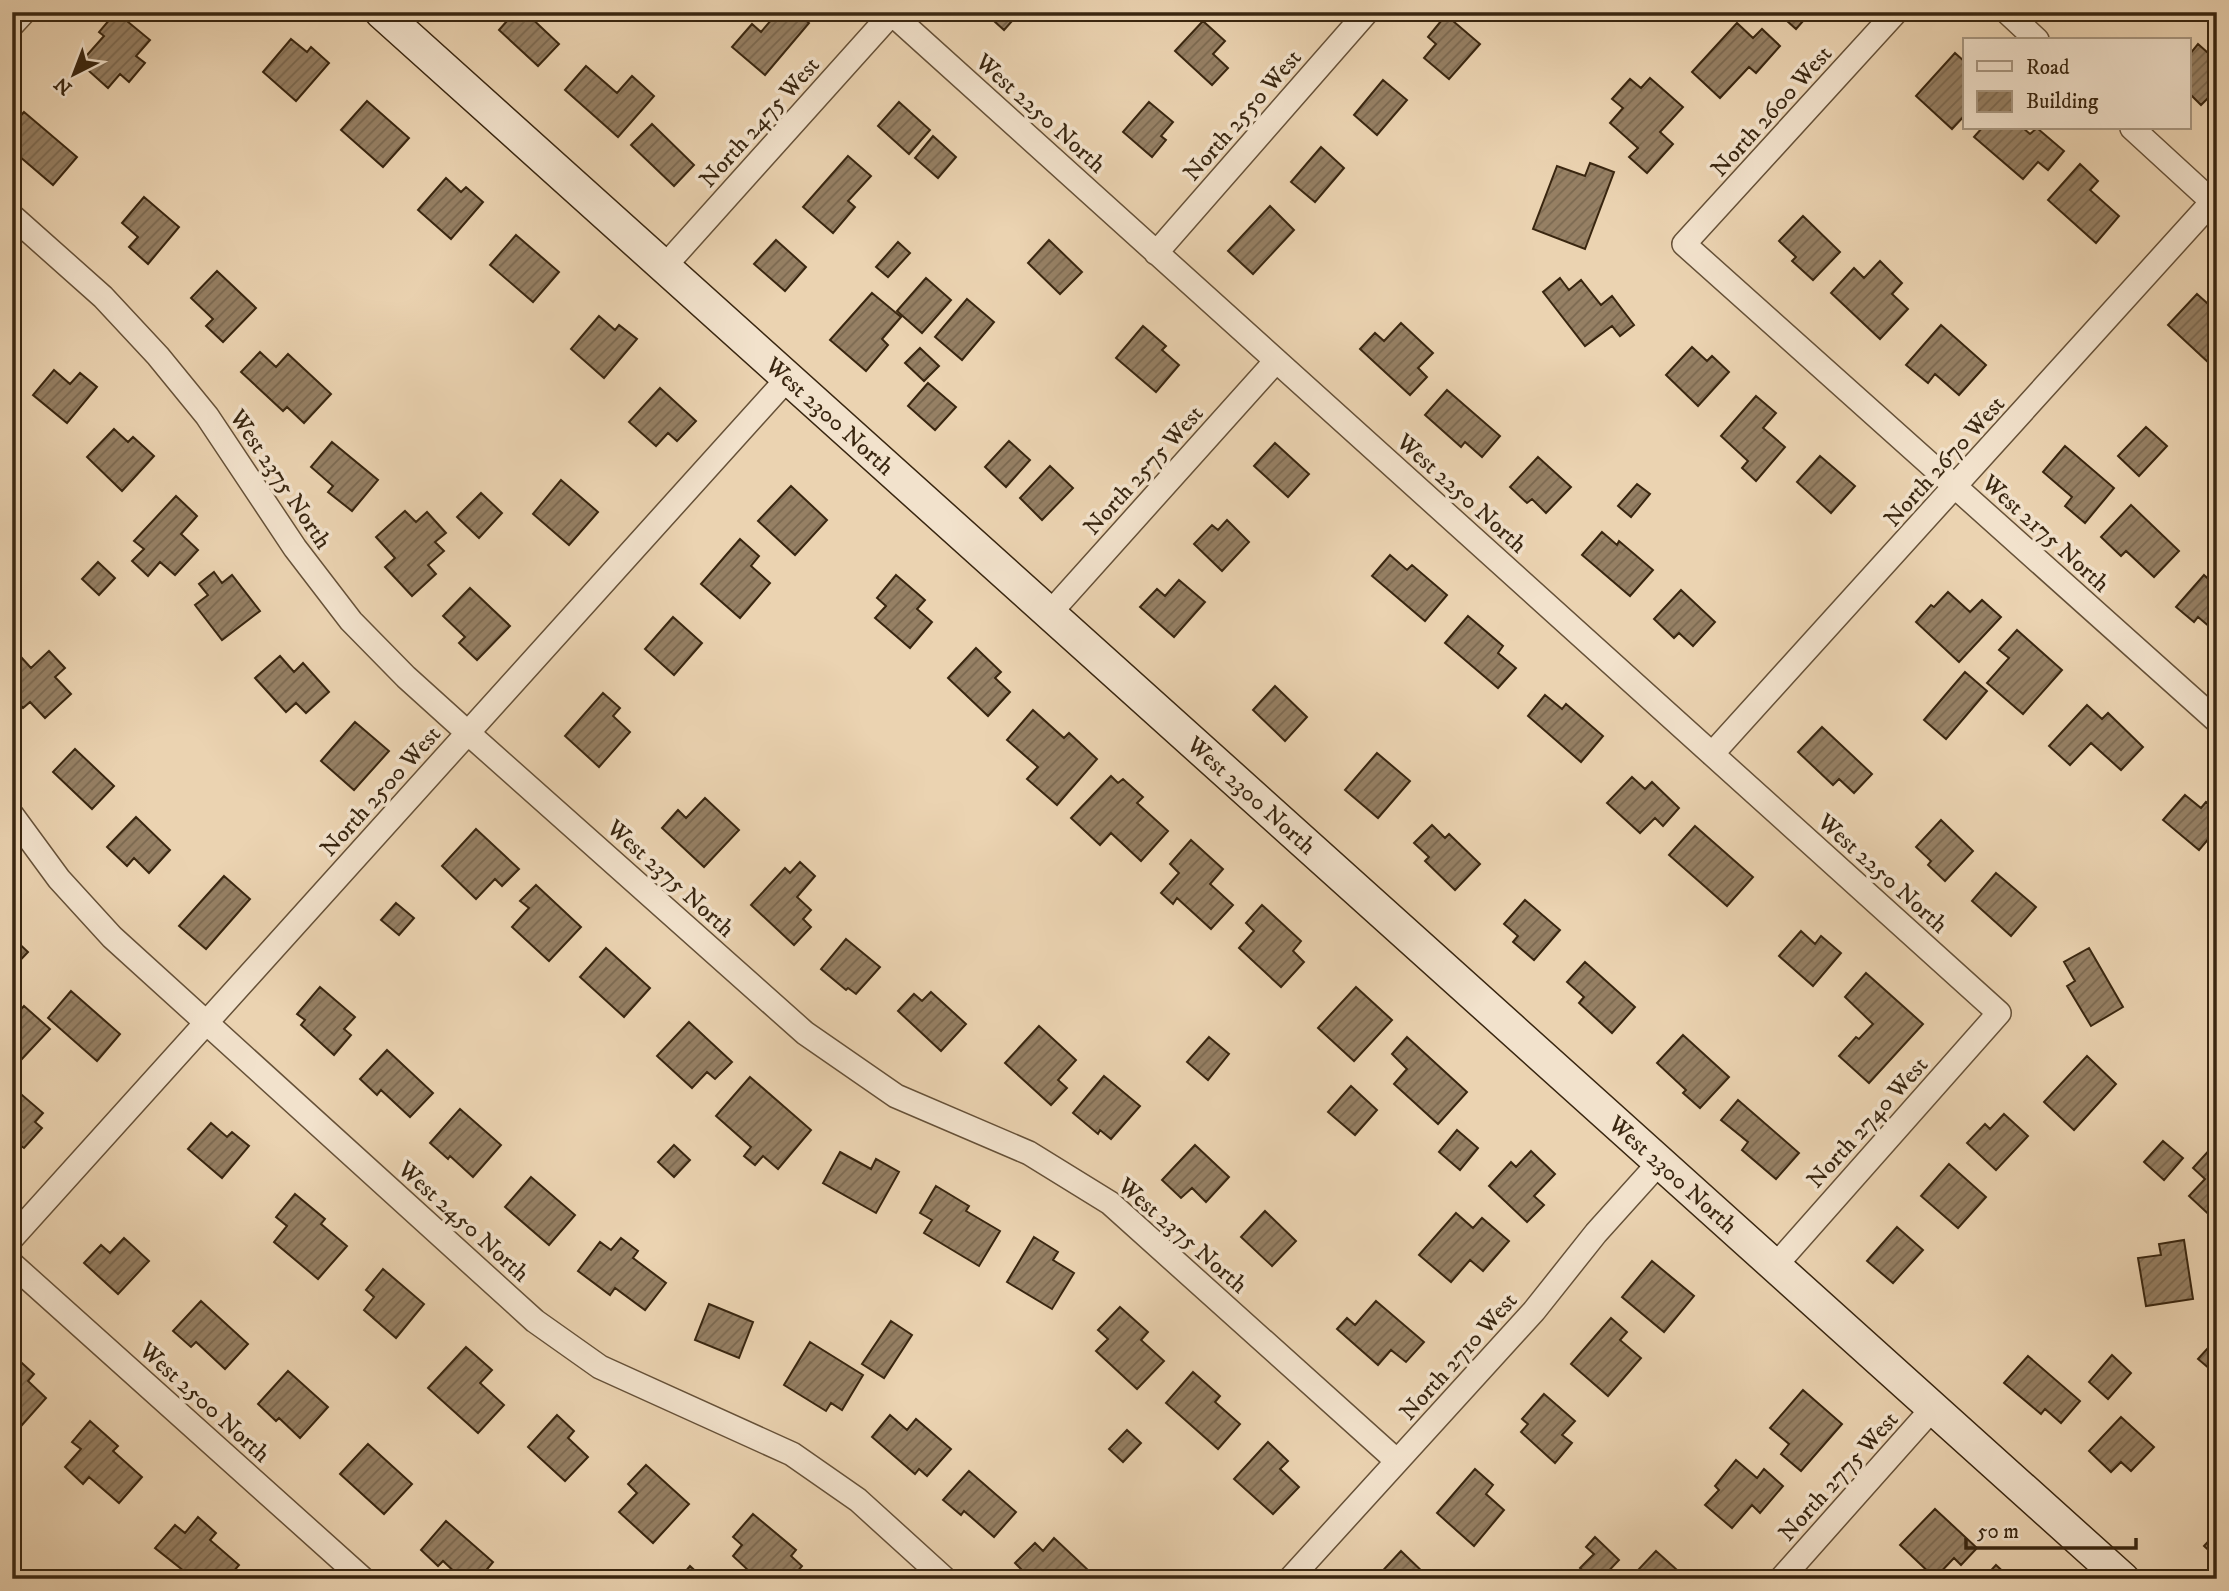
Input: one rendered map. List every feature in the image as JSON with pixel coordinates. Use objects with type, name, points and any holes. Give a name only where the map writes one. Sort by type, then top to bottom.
[{"type":"street","points":[[12,25],[24,12]]},
{"type":"street","name":"West 2300 North","points":[[381,12],[2123,1579]]},
{"type":"street","name":"North 2550 West","points":[[1156,253],[1367,12]]},
{"type":"street","name":"North 2600 West","points":[[1684,244],[1896,12]]},
{"type":"street","points":[[2007,12],[2035,38]]},
{"type":"street","name":"North 2475 West","points":[[664,267],[892,13]]},
{"type":"street","name":"West 2250 North","points":[[892,13],[1999,1013]]},
{"type":"street","points":[[2134,130],[2215,204]]},
{"type":"street","name":"North 2670 West","points":[[1712,754],[2215,204]]},
{"type":"street","name":"West 2375 North","points":[[12,216],[103,296],[158,356],[206,416],[295,548],[351,621],[406,677],[468,733],[805,1033],[896,1096],[1029,1153],[1110,1203],[1397,1461]]},
{"type":"street","name":"West 2175 North","points":[[1684,244],[2217,721]]},
{"type":"street","name":"North 2575 West","points":[[1049,614],[1276,361]]},
{"type":"street","name":"North 2500 West","points":[[12,1238],[788,378]]},
{"type":"street","name":"West 2450 North","points":[[12,816],[59,879],[112,937],[536,1321],[600,1367],[792,1454],[858,1500],[945,1579]]},
{"type":"street","name":"North 2740 West","points":[[1775,1266],[1999,1013]]},
{"type":"street","name":"North 2710 West","points":[[1290,1579],[1534,1311],[1596,1233],[1660,1163]]},
{"type":"street","name":"West 2500 North","points":[[12,1264],[363,1579]]},
{"type":"street","name":"North 2775 West","points":[[1781,1579],[1933,1408]]},
{"type":"building","points":[[116,12],[150,40],[136,56],[145,63],[129,82],[120,74],[108,88],[80,63],[104,36],[99,32]]},
{"type":"building","points":[[515,12],[525,12],[559,44],[538,66],[499,30]]},
{"type":"building","points":[[778,12],[797,12],[809,23],[765,75],[732,47],[752,24],[761,32]]},
{"type":"building","points":[[984,12],[1020,12],[1004,30]]},
{"type":"building","points":[[1777,12],[1811,12],[1796,29]]},
{"type":"building","points":[[1446,15],[1480,44],[1449,79],[1424,58],[1436,44],[1428,37]]},
{"type":"building","points":[[1203,21],[1225,41],[1213,54],[1228,68],[1212,85],[1175,51]]},
{"type":"building","points":[[1737,23],[1753,38],[1762,29],[1780,46],[1756,73],[1749,67],[1720,98],[1692,72]]},
{"type":"building","points":[[291,39],[307,52],[311,47],[329,63],[296,101],[263,72]]},
{"type":"building","points":[[2198,44],[2217,61],[2217,89],[2201,105],[2190,94],[2190,54]]},
{"type":"building","points":[[1955,53],[1963,60],[1963,117],[1952,129],[1916,96]]},
{"type":"building","points":[[586,66],[617,93],[632,76],[654,96],[618,137],[565,90]]},
{"type":"building","points":[[1650,78],[1683,107],[1660,132],[1673,144],[1647,173],[1629,157],[1638,148],[1610,123],[1623,108],[1612,99],[1630,79],[1641,88]]},
{"type":"building","points":[[1383,80],[1407,100],[1377,135],[1354,115]]},
{"type":"building","points":[[367,101],[409,138],[383,167],[341,130]]},
{"type":"building","points":[[899,102],[930,130],[909,154],[878,126]]},
{"type":"building","points":[[1149,102],[1173,122],[1161,136],[1166,140],[1152,157],[1123,132]]},
{"type":"building","points":[[24,112],[77,157],[53,185],[12,150],[12,125]]},
{"type":"building","points":[[652,124],[694,165],[674,186],[631,145]]},
{"type":"building","points":[[1980,130],[2025,130],[2030,134],[2039,130],[2064,151],[2048,170],[2038,162],[2023,179],[1974,137]]},
{"type":"building","points":[[933,136],[956,157],[938,178],[915,158]]},
{"type":"building","points":[[1321,147],[1344,168],[1315,202],[1291,182]]},
{"type":"building","points":[[848,156],[871,176],[848,201],[855,207],[833,233],[803,207]]},
{"type":"building","points":[[1590,163],[1614,172],[1585,249],[1533,229],[1557,166],[1585,176]]},
{"type":"building","points":[[2080,164],[2098,181],[2090,190],[2119,216],[2096,243],[2048,200]]},
{"type":"building","points":[[446,178],[461,192],[466,187],[483,202],[451,239],[418,210]]},
{"type":"building","points":[[144,197],[179,227],[148,264],[129,247],[138,237],[122,223]]},
{"type":"building","points":[[1270,206],[1294,230],[1253,274],[1228,251]]},
{"type":"building","points":[[1803,216],[1840,252],[1813,280],[1792,261],[1796,257],[1779,241]]},
{"type":"building","points":[[516,235],[559,272],[533,302],[490,265]]},
{"type":"building","points":[[776,240],[806,267],[785,291],[754,264]]},
{"type":"building","points":[[1049,240],[1082,272],[1060,294],[1028,263]]},
{"type":"building","points":[[898,242],[910,253],[888,277],[876,267]]},
{"type":"building","points":[[1880,261],[1902,283],[1892,294],[1908,309],[1880,339],[1831,293],[1854,268],[1864,278]]},
{"type":"building","points":[[217,271],[256,308],[223,342],[206,326],[213,319],[191,298]]},
{"type":"building","points":[[926,278],[951,300],[922,333],[897,311]]},
{"type":"building","points":[[1560,278],[1569,290],[1581,280],[1601,305],[1612,296],[1634,325],[1620,336],[1612,326],[1585,346],[1543,292]]},
{"type":"building","points":[[872,293],[901,317],[882,339],[888,345],[866,371],[830,340]]},
{"type":"building","points":[[2197,294],[2217,312],[2217,355],[2209,363],[2168,325]]},
{"type":"building","points":[[967,299],[994,322],[962,360],[935,337]]},
{"type":"building","points":[[599,316],[615,330],[619,325],[637,339],[604,378],[571,349]]},
{"type":"building","points":[[1401,323],[1433,353],[1418,368],[1427,377],[1410,395],[1360,349],[1375,333],[1384,341]]},
{"type":"building","points":[[1941,325],[1986,365],[1959,395],[1935,374],[1928,383],[1906,365]]},
{"type":"building","points":[[1143,326],[1166,346],[1162,350],[1179,365],[1156,392],[1116,358]]},
{"type":"building","points":[[1692,347],[1707,361],[1712,356],[1729,372],[1698,406],[1666,375]]},
{"type":"building","points":[[920,348],[939,366],[924,381],[905,363]]},
{"type":"building","points":[[260,352],[276,367],[288,354],[331,394],[304,423],[287,407],[283,411],[241,372]]},
{"type":"building","points":[[54,370],[70,384],[80,373],[97,387],[67,423],[33,395]]},
{"type":"building","points":[[928,383],[956,407],[935,430],[908,406]]},
{"type":"building","points":[[660,388],[696,421],[677,441],[668,433],[656,446],[629,422]]},
{"type":"building","points":[[1447,390],[1500,436],[1482,457],[1465,442],[1461,447],[1425,415]]},
{"type":"building","points":[[1756,396],[1776,413],[1763,428],[1785,447],[1756,481],[1742,468],[1748,461],[1721,436]]},
{"type":"building","points":[[2146,427],[2167,446],[2139,476],[2118,456]]},
{"type":"building","points":[[114,429],[128,442],[133,437],[154,456],[122,491],[87,457]]},
{"type":"building","points":[[1009,441],[1030,460],[1006,487],[985,467]]},
{"type":"building","points":[[332,442],[378,480],[352,511],[328,492],[333,486],[311,467]]},
{"type":"building","points":[[1275,443],[1309,474],[1288,497],[1254,466]]},
{"type":"building","points":[[2065,446],[2114,488],[2085,523],[2065,506],[2072,497],[2043,472]]},
{"type":"building","points":[[1820,456],[1855,486],[1831,513],[1797,482]]},
{"type":"building","points":[[1538,457],[1571,487],[1546,513],[1532,499],[1527,503],[1510,487]]},
{"type":"building","points":[[1050,466],[1073,488],[1042,520],[1020,498]]},
{"type":"building","points":[[561,480],[598,512],[569,545],[533,514]]},
{"type":"building","points":[[1637,484],[1650,494],[1631,517],[1618,506]]},
{"type":"building","points":[[791,486],[827,520],[795,555],[758,521]]},
{"type":"building","points":[[481,493],[502,513],[479,538],[457,517]]},
{"type":"building","points":[[176,496],[197,516],[181,534],[198,550],[175,575],[160,562],[148,576],[132,561],[144,549],[134,541]]},
{"type":"building","points":[[2131,505],[2179,551],[2154,577],[2126,551],[2121,556],[2101,537]]},
{"type":"building","points":[[405,511],[416,522],[427,512],[446,533],[435,542],[444,551],[428,565],[436,574],[412,596],[385,567],[395,558],[376,537]]},
{"type":"building","points":[[1227,520],[1249,542],[1222,571],[1194,544],[1212,525],[1218,530]]},
{"type":"building","points":[[1602,532],[1617,545],[1619,541],[1653,570],[1630,596],[1582,555]]},
{"type":"building","points":[[740,539],[759,556],[751,566],[770,583],[740,618],[701,584]]},
{"type":"building","points":[[1390,555],[1407,570],[1412,565],[1447,595],[1425,621],[1372,576]]},
{"type":"building","points":[[98,562],[115,578],[99,595],[82,579]]},
{"type":"building","points":[[214,572],[222,583],[232,575],[260,611],[222,640],[195,605],[208,595],[199,584]]},
{"type":"building","points":[[896,575],[925,600],[917,609],[932,622],[910,648],[875,618],[886,606],[877,598]]},
{"type":"building","points":[[2204,575],[2217,587],[2217,633],[2198,617],[2194,622],[2176,607]]},
{"type":"building","points":[[1179,580],[1205,602],[1174,637],[1140,607],[1157,589],[1165,596]]},
{"type":"building","points":[[470,588],[510,626],[477,660],[459,643],[465,637],[443,616]]},
{"type":"building","points":[[1681,590],[1715,622],[1693,646],[1679,633],[1674,638],[1654,619]]},
{"type":"building","points":[[1948,592],[1970,612],[1982,600],[2001,617],[1959,662],[1916,622],[1931,605],[1934,607]]},
{"type":"building","points":[[1468,616],[1503,646],[1498,653],[1516,668],[1498,688],[1445,643]]},
{"type":"building","points":[[673,617],[702,643],[674,675],[645,649]]},
{"type":"building","points":[[2017,630],[2062,670],[2023,714],[1987,683],[2009,658],[1999,650]]},
{"type":"building","points":[[976,648],[1001,672],[995,678],[1010,692],[988,716],[948,678]]},
{"type":"building","points":[[49,651],[65,668],[55,677],[71,694],[45,718],[30,702],[23,708],[12,696],[12,665],[21,657],[31,668]]},
{"type":"building","points":[[280,656],[294,672],[303,663],[329,692],[306,713],[296,703],[286,712],[255,678]]},
{"type":"building","points":[[1965,672],[1987,691],[1946,739],[1924,720]]},
{"type":"building","points":[[1275,686],[1307,717],[1285,741],[1253,710]]},
{"type":"building","points":[[603,693],[620,708],[613,716],[630,732],[599,767],[565,736]]},
{"type":"building","points":[[1545,695],[1562,709],[1566,704],[1603,736],[1581,762],[1528,716]]},
{"type":"building","points":[[2087,705],[2102,719],[2108,713],[2143,747],[2121,770],[2091,743],[2070,765],[2049,746]]},
{"type":"building","points":[[1033,710],[1064,738],[1069,733],[1097,759],[1057,805],[1027,779],[1038,767],[1007,740]]},
{"type":"building","points":[[355,722],[389,751],[354,790],[321,761]]},
{"type":"building","points":[[1822,727],[1872,774],[1854,793],[1839,779],[1833,785],[1798,752]]},
{"type":"building","points":[[75,749],[114,786],[92,809],[53,772]]},
{"type":"building","points":[[1377,753],[1410,781],[1378,818],[1345,790]]},
{"type":"building","points":[[1111,776],[1118,783],[1123,779],[1143,797],[1137,803],[1168,831],[1141,861],[1111,833],[1100,845],[1071,818]]},
{"type":"building","points":[[1632,777],[1645,789],[1652,782],[1679,808],[1663,826],[1655,818],[1640,833],[1607,803]]},
{"type":"building","points":[[2185,795],[2201,808],[2206,802],[2217,811],[2217,829],[2199,850],[2163,820]]},
{"type":"building","points":[[705,798],[739,830],[704,867],[662,828],[678,810],[686,818]]},
{"type":"building","points":[[136,817],[170,850],[149,873],[134,858],[127,866],[107,847]]},
{"type":"building","points":[[1941,820],[1973,851],[1945,881],[1928,865],[1931,861],[1916,847]]},
{"type":"building","points":[[1432,825],[1445,838],[1449,834],[1480,864],[1455,890],[1425,861],[1429,857],[1414,843]]},
{"type":"building","points":[[1695,826],[1753,877],[1727,906],[1669,855]]},
{"type":"building","points":[[476,829],[519,869],[502,886],[495,879],[476,899],[442,866]]},
{"type":"building","points":[[1191,840],[1223,869],[1210,884],[1233,905],[1211,929],[1177,898],[1173,904],[1161,893],[1179,873],[1170,864]]},
{"type":"building","points":[[800,862],[815,876],[797,897],[811,910],[803,919],[811,927],[794,945],[751,905],[785,868],[790,873]]},
{"type":"building","points":[[1996,873],[2036,907],[2011,936],[1972,901]]},
{"type":"building","points":[[224,876],[250,899],[206,949],[179,926]]},
{"type":"building","points":[[536,885],[581,927],[549,961],[512,927],[529,908],[520,901]]},
{"type":"building","points":[[1525,900],[1560,930],[1534,960],[1513,942],[1518,936],[1504,924]]},
{"type":"building","points":[[396,903],[414,918],[399,935],[381,920]]},
{"type":"building","points":[[1262,905],[1301,941],[1293,951],[1304,962],[1281,987],[1239,948],[1254,931],[1246,923]]},
{"type":"building","points":[[1801,931],[1815,944],[1821,936],[1841,953],[1813,986],[1779,956]]},
{"type":"building","points":[[12,937],[28,952],[12,969]]},
{"type":"building","points":[[846,939],[880,967],[856,994],[848,988],[846,990],[821,969]]},
{"type":"building","points":[[606,948],[650,988],[624,1017],[580,977]]},
{"type":"building","points":[[2089,948],[2123,1007],[2091,1026],[2067,986],[2075,981],[2064,962]]},
{"type":"building","points":[[1585,962],[1635,1007],[1612,1033],[1579,1003],[1584,997],[1567,982]]},
{"type":"building","points":[[1866,973],[1923,1024],[1869,1083],[1839,1056],[1856,1037],[1859,1039],[1873,1024],[1845,997]]},
{"type":"building","points":[[320,987],[355,1017],[344,1029],[351,1035],[334,1055],[301,1025],[305,1020],[297,1014]]},
{"type":"building","points":[[1356,987],[1392,1020],[1354,1061],[1318,1028]]},
{"type":"building","points":[[71,991],[120,1034],[97,1061],[48,1018]]},
{"type":"building","points":[[931,992],[966,1024],[941,1051],[898,1011],[914,994],[922,1001]]},
{"type":"building","points":[[24,1006],[50,1029],[20,1061],[12,1054],[12,1019]]},
{"type":"building","points":[[689,1022],[732,1062],[715,1079],[707,1072],[692,1088],[657,1056]]},
{"type":"building","points":[[1039,1026],[1076,1060],[1058,1080],[1067,1088],[1051,1105],[1005,1063]]},
{"type":"building","points":[[1683,1035],[1729,1077],[1700,1108],[1683,1093],[1686,1090],[1657,1063]]},
{"type":"building","points":[[1209,1037],[1229,1054],[1208,1080],[1187,1062]]},
{"type":"building","points":[[1407,1037],[1467,1092],[1438,1124],[1394,1084],[1407,1069],[1392,1054]]},
{"type":"building","points":[[387,1050],[433,1093],[410,1117],[381,1090],[377,1095],[360,1079]]},
{"type":"building","points":[[2087,1056],[2116,1084],[2074,1130],[2044,1102]]},
{"type":"building","points":[[1104,1076],[1140,1106],[1111,1139],[1100,1130],[1098,1134],[1073,1113]]},
{"type":"building","points":[[750,1077],[811,1130],[778,1169],[763,1156],[755,1165],[744,1156],[751,1147],[716,1116]]},
{"type":"building","points":[[1351,1086],[1377,1110],[1355,1135],[1328,1112]]},
{"type":"building","points":[[15,1089],[43,1113],[35,1122],[42,1128],[24,1148],[17,1143],[12,1149],[12,1092]]},
{"type":"building","points":[[1738,1100],[1799,1153],[1776,1179],[1742,1150],[1748,1142],[1721,1120]]},
{"type":"building","points":[[460,1109],[501,1145],[473,1177],[450,1156],[448,1159],[430,1143]]},
{"type":"building","points":[[2004,1114],[2028,1136],[1996,1170],[1967,1143],[1985,1124],[1990,1129]]},
{"type":"building","points":[[211,1123],[227,1137],[232,1132],[249,1146],[222,1178],[188,1149]]},
{"type":"building","points":[[1457,1130],[1478,1148],[1460,1170],[1439,1152]]},
{"type":"building","points":[[2163,1141],[2183,1158],[2164,1180],[2144,1162]]},
{"type":"building","points":[[674,1145],[690,1160],[674,1177],[658,1162]]},
{"type":"building","points":[[1195,1145],[1229,1177],[1206,1202],[1192,1188],[1181,1198],[1162,1180]]},
{"type":"building","points":[[2212,1147],[2217,1151],[2217,1222],[2189,1196],[2205,1179],[2193,1168]]},
{"type":"building","points":[[1531,1151],[1555,1174],[1534,1196],[1544,1205],[1527,1222],[1489,1186],[1511,1162],[1516,1167]]},
{"type":"building","points":[[840,1152],[871,1169],[876,1159],[899,1172],[876,1213],[823,1183]]},
{"type":"building","points":[[1949,1164],[1986,1197],[1958,1228],[1921,1196]]},
{"type":"building","points":[[531,1177],[575,1215],[549,1245],[505,1207]]},
{"type":"building","points":[[936,1186],[969,1206],[966,1211],[1000,1231],[979,1266],[924,1233],[932,1220],[920,1213]]},
{"type":"building","points":[[295,1194],[325,1219],[321,1224],[347,1246],[318,1279],[274,1242],[287,1226],[276,1217]]},
{"type":"building","points":[[1265,1211],[1296,1241],[1272,1266],[1241,1237]]},
{"type":"building","points":[[1456,1213],[1473,1228],[1482,1218],[1509,1241],[1483,1271],[1470,1260],[1451,1282],[1419,1255]]},
{"type":"building","points":[[1897,1227],[1923,1250],[1893,1283],[1867,1261]]},
{"type":"building","points":[[1034,1237],[1058,1252],[1053,1260],[1074,1273],[1052,1309],[1007,1282]]},
{"type":"building","points":[[124,1238],[149,1261],[118,1294],[84,1263],[101,1245],[110,1253]]},
{"type":"building","points":[[621,1238],[638,1251],[633,1258],[666,1283],[645,1310],[615,1288],[610,1295],[578,1271],[600,1242],[611,1250]]},
{"type":"building","points":[[2184,1240],[2193,1299],[2146,1306],[2138,1258],[2161,1255],[2159,1244]]},
{"type":"building","points":[[1652,1261],[1694,1296],[1664,1332],[1622,1297]]},
{"type":"building","points":[[383,1269],[424,1304],[396,1338],[364,1310],[374,1297],[366,1290]]},
{"type":"building","points":[[201,1301],[248,1344],[225,1369],[196,1342],[191,1347],[173,1331]]},
{"type":"building","points":[[1376,1301],[1424,1342],[1406,1362],[1391,1350],[1378,1365],[1337,1329],[1347,1318],[1355,1325]]},
{"type":"building","points":[[709,1304],[753,1322],[739,1358],[695,1340]]},
{"type":"building","points":[[1120,1307],[1148,1332],[1141,1340],[1164,1361],[1137,1389],[1096,1351],[1108,1339],[1098,1330]]},
{"type":"building","points":[[1611,1318],[1627,1332],[1620,1340],[1641,1358],[1608,1396],[1571,1364]]},
{"type":"building","points":[[891,1321],[912,1335],[884,1378],[862,1364]]},
{"type":"building","points":[[2217,1338],[2217,1375],[2198,1359]]},
{"type":"building","points":[[810,1342],[863,1375],[842,1410],[831,1403],[826,1411],[784,1385]]},
{"type":"building","points":[[466,1347],[492,1370],[480,1383],[504,1405],[478,1433],[428,1388]]},
{"type":"building","points":[[12,1354],[34,1374],[28,1381],[46,1398],[22,1425],[12,1416]]},
{"type":"building","points":[[2112,1355],[2131,1373],[2108,1399],[2089,1382]]},
{"type":"building","points":[[2028,1356],[2080,1401],[2061,1423],[2045,1409],[2041,1414],[2004,1383]]},
{"type":"building","points":[[288,1371],[328,1407],[300,1438],[279,1418],[276,1421],[258,1404]]},
{"type":"building","points":[[1193,1372],[1220,1396],[1215,1402],[1240,1424],[1218,1449],[1166,1403]]},
{"type":"building","points":[[1803,1390],[1842,1424],[1801,1471],[1781,1454],[1789,1444],[1770,1428]]},
{"type":"building","points":[[1544,1394],[1575,1421],[1562,1435],[1572,1443],[1555,1463],[1521,1432],[1528,1424],[1522,1419]]},
{"type":"building","points":[[557,1415],[574,1431],[568,1438],[588,1457],[565,1481],[528,1447]]},
{"type":"building","points":[[890,1415],[907,1430],[916,1419],[951,1449],[927,1476],[919,1469],[915,1474],[872,1437]]},
{"type":"building","points":[[2121,1417],[2154,1447],[2131,1471],[2121,1462],[2111,1472],[2089,1451]]},
{"type":"building","points":[[90,1421],[118,1446],[113,1451],[142,1477],[119,1503],[89,1477],[83,1484],[65,1467],[81,1449],[72,1442]]},
{"type":"building","points":[[1127,1430],[1141,1443],[1123,1462],[1109,1449]]},
{"type":"building","points":[[1268,1442],[1288,1461],[1280,1469],[1299,1487],[1273,1514],[1234,1479]]},
{"type":"building","points":[[368,1444],[412,1484],[384,1514],[340,1474]]},
{"type":"building","points":[[1736,1460],[1757,1478],[1764,1469],[1783,1486],[1760,1513],[1752,1505],[1732,1528],[1705,1505],[1719,1490],[1715,1486]]},
{"type":"building","points":[[646,1465],[689,1504],[653,1543],[619,1512],[637,1493],[628,1484]]},
{"type":"building","points":[[1475,1469],[1493,1485],[1486,1494],[1504,1510],[1474,1546],[1437,1513]]},
{"type":"building","points":[[969,1471],[1016,1512],[994,1537],[964,1511],[961,1515],[943,1500]]},
{"type":"building","points":[[1935,1509],[1977,1548],[1961,1565],[1954,1558],[1935,1578],[1900,1545]]},
{"type":"building","points":[[753,1514],[796,1550],[791,1556],[802,1566],[791,1579],[748,1579],[745,1576],[749,1571],[733,1556],[742,1545],[733,1537]]},
{"type":"building","points":[[198,1517],[216,1533],[210,1540],[239,1565],[227,1579],[194,1579],[155,1548],[175,1525],[185,1533]]},
{"type":"building","points":[[446,1521],[493,1562],[479,1579],[462,1579],[443,1561],[438,1566],[421,1550]]},
{"type":"building","points":[[2217,1532],[2217,1558],[2204,1546]]},
{"type":"building","points":[[1595,1537],[1619,1560],[1601,1579],[1591,1579],[1580,1568],[1594,1554],[1586,1547]]},
{"type":"building","points":[[1054,1538],[1089,1571],[1081,1579],[1031,1579],[1015,1563],[1035,1543],[1043,1551]]},
{"type":"building","points":[[1401,1551],[1430,1579],[1375,1579]]},
{"type":"building","points":[[1656,1551],[1687,1579],[1648,1579],[1639,1569]]},
{"type":"building","points":[[1996,1565],[2011,1579],[1983,1579]]},
{"type":"building","points":[[690,1566],[704,1579],[679,1579]]}]
